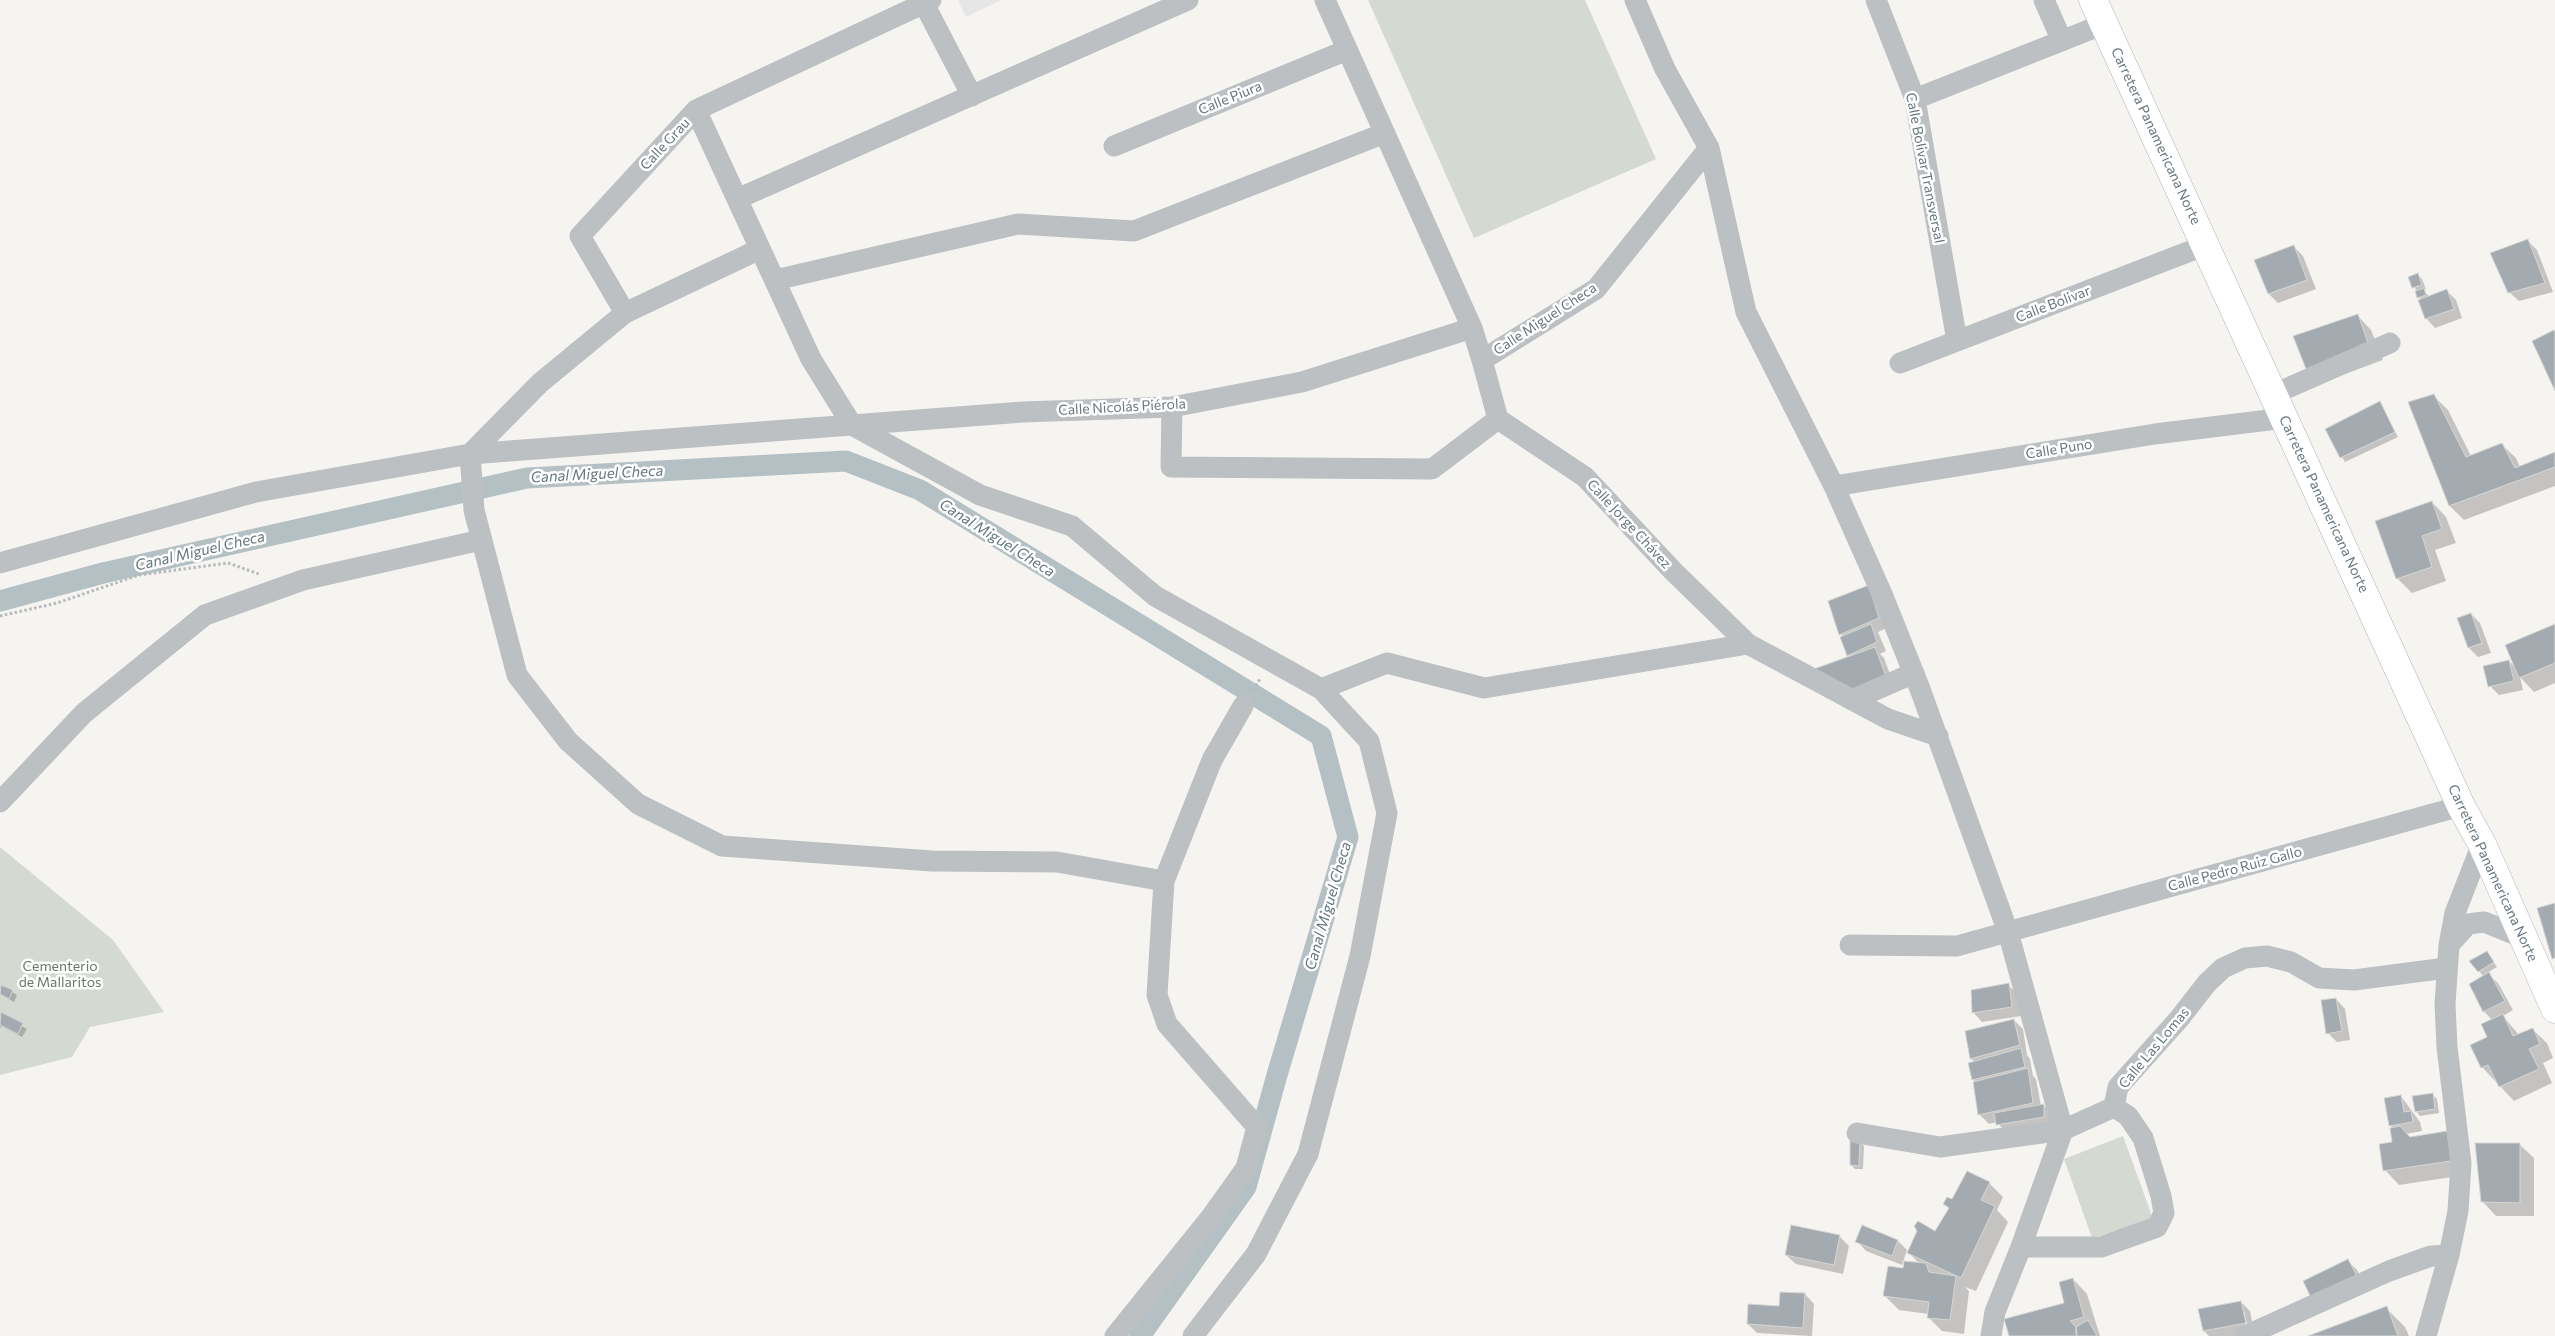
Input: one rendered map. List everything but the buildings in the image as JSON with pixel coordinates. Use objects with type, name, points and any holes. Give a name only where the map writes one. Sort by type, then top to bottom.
[{"type":"highway","name":"Carretera Panamericana Norte","points":[[2099,12],[2461,806],[2482,844],[2555,1009]]},
{"type":"street","points":[[737,199],[1188,0]]},
{"type":"street","points":[[1325,0],[1472,328],[1482,360]]},
{"type":"street","points":[[1635,0],[1665,69],[1709,148],[1746,312],[1834,486],[1917,681],[1938,736],[2008,932],[2063,1130],[2021,1248],[1995,1312],[1991,1336]]},
{"type":"street","name":"Calle Bolivar Transversal","points":[[1876,0],[1915,99],[1957,341]]},
{"type":"street","points":[[2044,0],[2062,41]]},
{"type":"street","points":[[925,1],[972,96]]},
{"type":"street","name":"Calle Grau","points":[[625,313],[580,236],[696,110],[925,1]]},
{"type":"street","points":[[1915,99],[2062,41],[2099,12]]},
{"type":"street","name":"Calle Piura","points":[[1114,146],[1347,50]]},
{"type":"street","points":[[696,110],[811,359],[852,425],[980,495],[1072,526],[1155,596],[1321,689],[1370,741],[1387,813],[1362,946],[1308,1154],[1256,1254],[1193,1336]]},
{"type":"street","points":[[775,280],[1018,224],[1134,231],[1385,133]]},
{"type":"street","name":"Calle Miguel Checa","points":[[1498,420],[1482,360],[1596,289],[1709,148]]},
{"type":"street","name":"Calle Bolivar","points":[[1900,363],[2206,245]]},
{"type":"street","points":[[760,248],[625,313],[540,383],[470,454],[474,510],[517,675],[568,741],[638,804],[722,846],[932,861],[1058,862],[1164,881]]},
{"type":"street","name":"Calle Nicolás Piérola","points":[[0,563],[256,492],[470,454],[1023,412],[1172,407],[1302,382],[1472,328]]},
{"type":"street","name":"Calle Puno","points":[[1834,486],[2155,434],[2280,406],[2390,343]]},
{"type":"street","points":[[1172,407],[1170,467],[1432,469],[1498,420]]},
{"type":"street","name":"Calle Jorge Chávez","points":[[1498,420],[1585,477],[1673,571],[1748,644],[1888,719],[1938,736]]},
{"type":"street","points":[[0,802],[84,713],[205,614],[290,584],[481,540]]},
{"type":"street","points":[[1321,689],[1387,663],[1484,688],[1748,644]]},
{"type":"street","points":[[1852,700],[1917,681]]},
{"type":"street","points":[[1888,719],[1897,721],[1913,710],[1917,681]]},
{"type":"street","points":[[1114,1336],[1211,1217],[1246,1168],[1257,1127],[1167,1024],[1156,995],[1164,881],[1212,760],[1243,706]]},
{"type":"street","name":"Calle Pedro Ruiz Gallo","points":[[1850,945],[1957,946],[2461,806]]},
{"type":"street","points":[[2426,1336],[2449,1255],[2458,1211],[2461,1163],[2447,1047],[2446,968],[2455,913],[2482,844]]},
{"type":"street","points":[[2449,945],[2468,924],[2484,922],[2501,927],[2524,938]]},
{"type":"street","name":"Calle Las Lomas","points":[[1857,1133],[1940,1147],[2063,1130],[2114,1107],[2118,1087],[2179,1019],[2207,983],[2223,968],[2245,958],[2267,956],[2291,962],[2319,978],[2354,980],[2446,968]]},
{"type":"street","points":[[2021,1248],[2100,1247],[2157,1227],[2164,1213],[2161,1196],[2143,1138],[2128,1116],[2114,1107]]},
{"type":"street","points":[[2245,1336],[2389,1271],[2431,1256],[2449,1255]]},
{"type":"path","points":[[0,616],[57,603],[138,575],[228,563],[290,584]]},
{"type":"path","points":[[1243,706],[1263,673]]},
{"type":"shaded area","points":[[958,0],[1001,0],[966,17]]},
{"type":"green space","points":[[1368,0],[1585,0],[1656,159],[1474,238]]},
{"type":"green space","name":"Cementerio de Mallaritos","points":[[0,847],[113,940],[164,1012],[90,1027],[72,1057],[0,1075]]},
{"type":"green space","points":[[2123,1136],[2153,1219],[2092,1238],[2064,1159]]},
{"type":"waterway","name":"Canal Miguel Checa","points":[[0,601],[103,573],[527,478],[846,461],[920,490],[1321,736],[1348,837],[1277,1075],[1246,1187],[1140,1336]]}]
